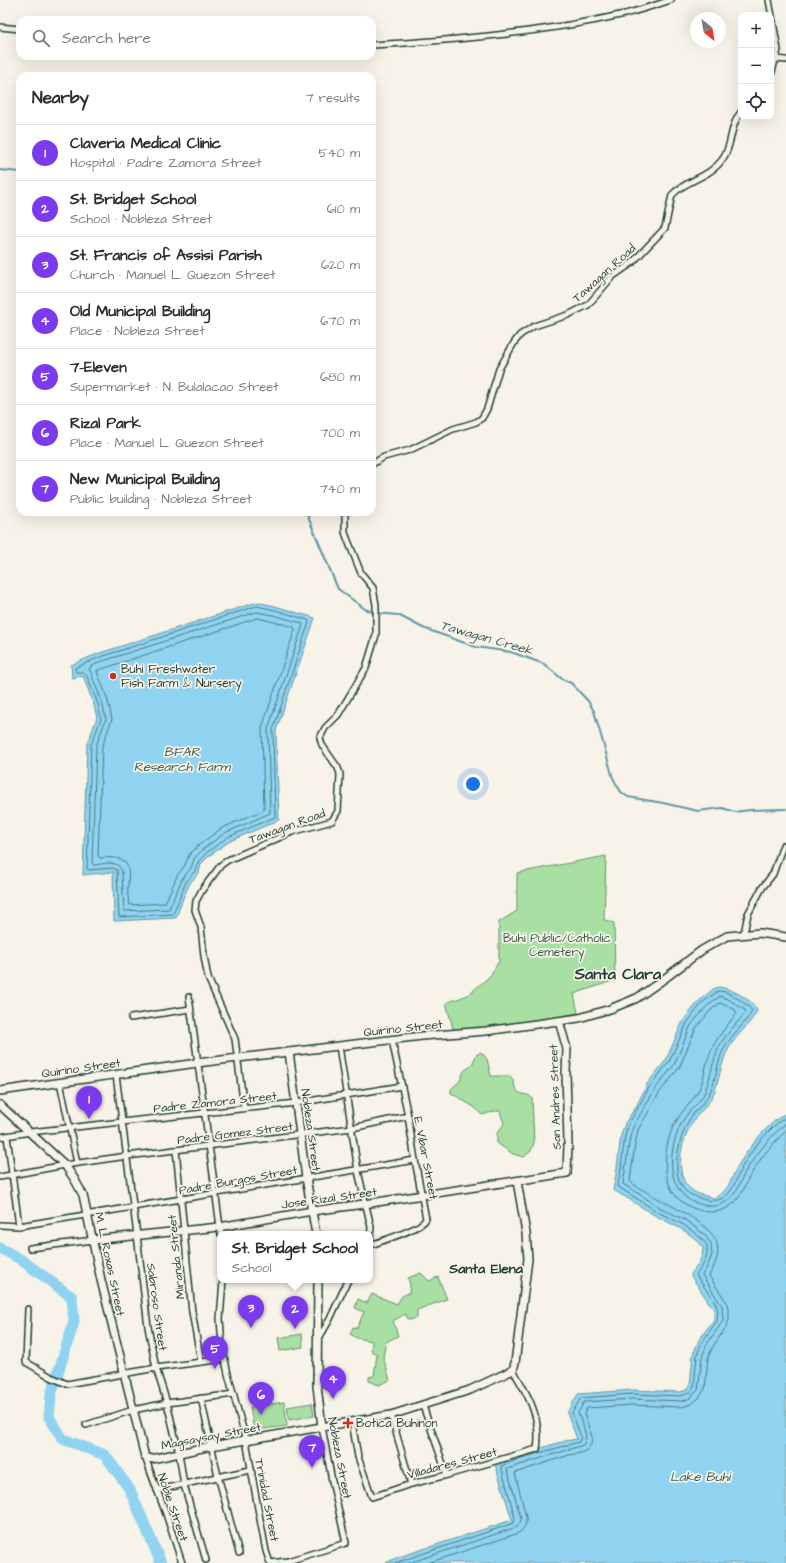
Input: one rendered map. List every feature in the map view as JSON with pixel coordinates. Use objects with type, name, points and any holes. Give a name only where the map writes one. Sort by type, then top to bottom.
[{"type":"street","points":[[376,45],[491,36],[555,28],[625,14],[671,0]]},
{"type":"street","points":[[769,0],[778,50],[774,65]]},
{"type":"street","points":[[0,27],[16,29]]},
{"type":"street","points":[[776,59],[786,60]]},
{"type":"street","name":"Tawagan Road","points":[[376,462],[410,450],[453,429],[476,422],[482,418],[487,409],[499,369],[520,335],[534,326],[568,315],[585,307],[612,277],[636,260],[665,228],[672,195],[684,186],[703,177],[723,159],[728,149],[735,120],[738,116]]},
{"type":"street","name":"Tawagan Road","points":[[244,1108],[238,1058],[234,1039],[208,978],[201,927],[195,910],[196,901],[209,880],[221,865],[228,860],[292,832],[332,820],[335,818],[338,811],[340,774],[338,768],[322,745],[320,738],[325,728],[338,715],[366,668],[376,635],[376,605],[373,588],[361,573],[347,538],[345,532],[346,516]]},
{"type":"street","points":[[744,933],[748,914],[762,888],[773,874],[783,845]]},
{"type":"street","name":"Quirino Street","points":[[0,1091],[197,1063],[392,1040],[486,1031],[579,1018],[629,1001],[664,979],[712,943],[727,936],[744,933],[760,933],[786,937]]},
{"type":"street","points":[[188,997],[220,1230]]},
{"type":"street","points":[[131,1018],[190,1009]]},
{"type":"street","name":"San Andres Street","points":[[559,1021],[567,1049],[567,1173]]},
{"type":"street","name":"E. Vibar Street","points":[[373,1244],[423,1223],[426,1219],[408,1116],[392,1040]]},
{"type":"street","points":[[339,1046],[358,1170],[371,1231]]},
{"type":"street","name":"Nobleza Street","points":[[289,1052],[306,1178],[315,1231]]},
{"type":"street","name":"Sabroso Street","points":[[116,1075],[138,1235],[148,1327],[156,1368],[167,1403],[179,1453],[184,1485],[206,1560]]},
{"type":"street","points":[[60,1082],[77,1163]]},
{"type":"street","name":"Padre Zamora Street","points":[[0,1137],[30,1132],[69,1129],[296,1103],[402,1086]]},
{"type":"street","name":"M. L. Roxas Street","points":[[0,1105],[65,1165],[81,1190],[88,1214],[101,1280],[145,1457]]},
{"type":"street","name":"Padre Gomez Street","points":[[0,1177],[13,1176],[77,1163],[127,1156],[352,1128],[408,1116]]},
{"type":"street","points":[[7,1136],[20,1226]]},
{"type":"street","name":"Miranda Street","points":[[176,1150],[192,1312],[201,1362]]},
{"type":"street","name":"Padre Burgos Street","points":[[0,1226],[20,1226],[415,1160]]},
{"type":"street","name":"Jose Rizal Street","points":[[93,1240],[184,1231],[220,1230],[312,1211],[567,1173]]},
{"type":"street","points":[[512,1370],[515,1363],[528,1259],[526,1233],[517,1181]]},
{"type":"street","points":[[30,1248],[93,1240]]},
{"type":"street","name":"Trinidad Street","points":[[223,1283],[220,1319],[224,1359],[246,1440],[250,1470],[266,1551],[270,1563]]},
{"type":"street","name":"Nobleza Street","points":[[270,1563],[288,1561],[346,1543],[322,1427],[317,1386],[318,1283]]},
{"type":"street","points":[[318,1340],[330,1319],[347,1283]]},
{"type":"street","points":[[28,1309],[26,1362],[51,1377],[67,1384],[156,1368],[224,1359]]},
{"type":"street","name":"Villadares Street","points":[[352,1422],[358,1457],[372,1497],[411,1484],[537,1449],[539,1438],[535,1413],[530,1397],[512,1370]]},
{"type":"street","name":"Magsaysay Street","points":[[145,1457],[152,1459],[211,1446],[391,1415],[470,1390],[512,1370]]},
{"type":"street","points":[[86,1425],[133,1410],[167,1403],[234,1394]]},
{"type":"street","points":[[201,1398],[218,1476],[239,1553]]},
{"type":"street","points":[[423,1406],[447,1475]]},
{"type":"street","points":[[391,1415],[411,1484]]},
{"type":"street","name":"Noble Street","points":[[145,1457],[182,1563]]},
{"type":"street","points":[[157,1490],[250,1470]]},
{"type":"green space","name":"Buhi Public/Catholic Cemetery","points":[[606,856],[604,920],[614,923],[615,980],[574,994],[578,1013],[512,1025],[454,1032],[446,1003],[468,995],[490,976],[499,961],[499,922],[517,911],[517,873]]},
{"type":"green space","points":[[481,1052],[487,1059],[491,1076],[510,1076],[517,1091],[532,1098],[534,1143],[531,1151],[524,1157],[513,1154],[497,1143],[497,1133],[504,1124],[500,1111],[482,1115],[474,1107],[451,1093],[451,1089],[460,1081],[464,1071],[472,1065],[476,1055]]},
{"type":"green space","points":[[421,1273],[429,1281],[438,1277],[447,1299],[417,1310],[417,1318],[409,1320],[405,1314],[393,1321],[398,1336],[386,1342],[383,1357],[390,1380],[379,1385],[369,1381],[369,1377],[374,1376],[377,1354],[371,1351],[372,1341],[357,1338],[350,1334],[353,1327],[357,1328],[364,1312],[355,1308],[358,1299],[367,1303],[372,1294],[397,1304],[402,1296],[409,1293],[410,1285],[408,1278]]},
{"type":"green space","points":[[302,1334],[303,1347],[280,1351],[278,1338]]},
{"type":"green space","points":[[284,1402],[287,1426],[254,1430],[250,1407]]},
{"type":"green space","points":[[312,1403],[314,1416],[289,1420],[287,1407]]},
{"type":"water","name":"BFAR Research Farm","points":[[257,602],[315,618],[276,731],[279,820],[230,841],[209,856],[201,864],[199,873],[190,883],[176,918],[114,921],[113,872],[83,875],[87,744],[97,718],[94,705],[83,676],[72,678],[71,665],[97,654]]},
{"type":"water","name":"Lake Buhi","points":[[719,987],[741,995],[755,1007],[757,1011],[751,1021],[729,1048],[715,1091],[708,1103],[693,1121],[689,1129],[682,1147],[682,1177],[686,1185],[693,1191],[714,1198],[720,1195],[730,1183],[739,1164],[760,1136],[772,1123],[786,1113],[786,1563],[386,1563],[396,1558],[512,1520],[495,1464],[520,1454],[577,1439],[567,1413],[578,1394],[632,1390],[681,1392],[688,1389],[690,1385],[693,1354],[699,1340],[714,1319],[714,1310],[691,1276],[701,1258],[703,1247],[698,1241],[687,1233],[613,1190],[621,1135],[625,1123],[637,1105],[647,1084],[666,1060],[683,1021],[699,1001],[713,989]]},
{"type":"waterway","name":"Tawagan Creek","points":[[0,170],[16,172]]},
{"type":"waterway","name":"Tawagan Creek","points":[[308,516],[338,589],[365,609],[375,613],[398,615],[423,628],[476,647],[511,652],[544,664],[562,679],[571,683],[588,701],[594,711],[613,778],[621,792],[628,797],[698,811],[722,808],[735,812],[786,809]]},
{"type":"waterway","points":[[0,1248],[20,1259],[72,1297],[74,1322],[51,1395],[49,1417],[63,1439],[105,1455],[130,1490],[161,1563]]},
{"type":"place","name":"Buhi Freshwater Fish Farm & Nursery","points":[[113,676]]},
{"type":"place","name":"Claveria Medical Clinic","points":[[89,1119]]},
{"type":"place","name":"St. Francis of Assisi Parish","points":[[251,1328]]},
{"type":"place","name":"St. Bridget School","points":[[295,1329]]},
{"type":"place","name":"7-Eleven","points":[[215,1369]]},
{"type":"place","name":"Old Municipal Building","points":[[333,1399]]},
{"type":"place","name":"Rizal Park","points":[[261,1415]]},
{"type":"place","name":"Botica Buhinon","points":[[348,1423]]},
{"type":"place","name":"New Municipal Building","points":[[312,1468]]},
{"type":"district","name":"Santa Clara","points":[[618,973]]},
{"type":"district","name":"Santa Elena","points":[[486,1268]]}]
